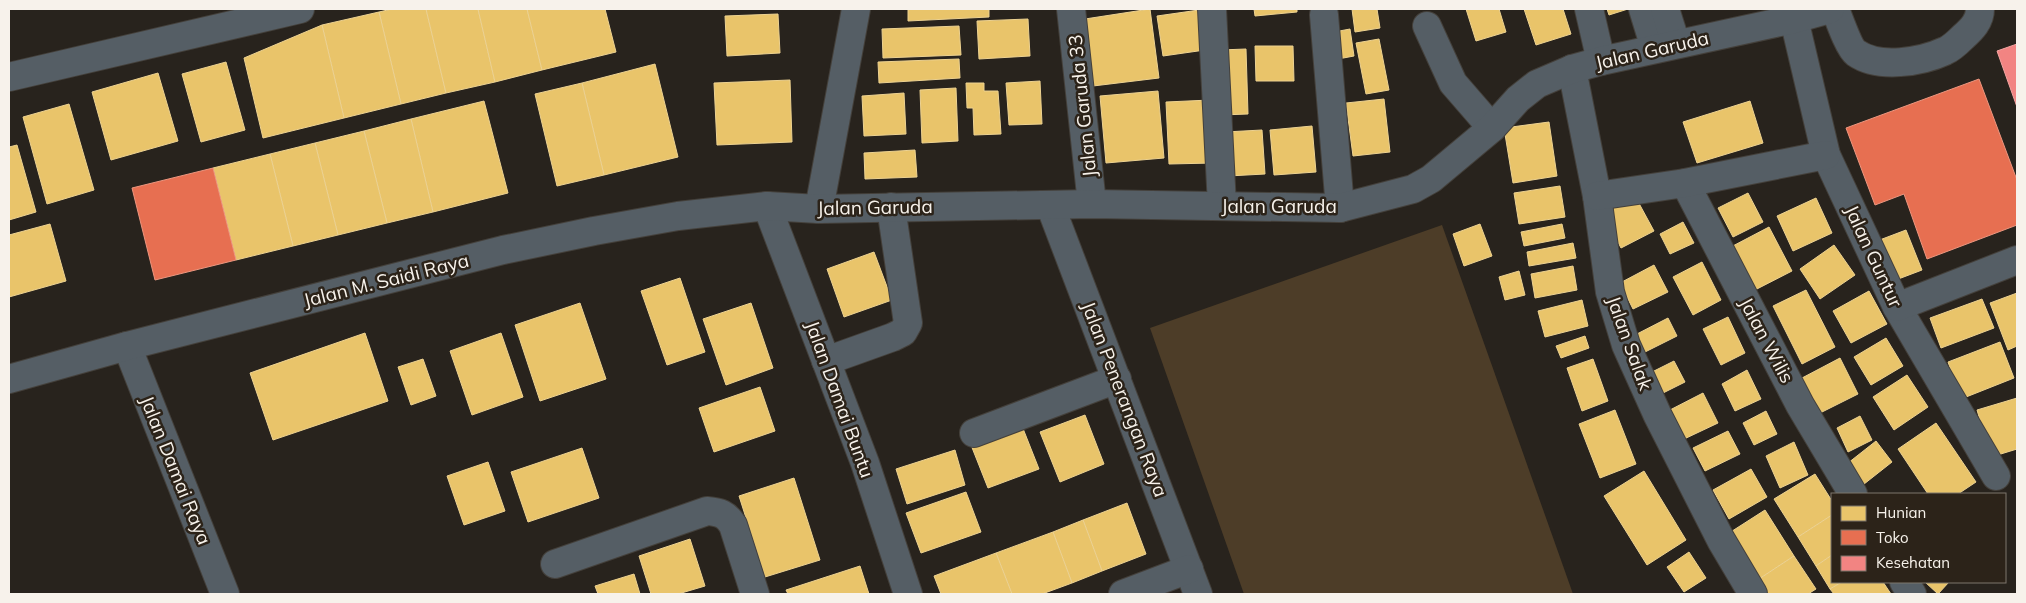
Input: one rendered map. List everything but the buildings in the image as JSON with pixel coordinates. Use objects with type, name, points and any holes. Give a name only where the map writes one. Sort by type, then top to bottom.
[{"type":"street","points":[[9,77],[212,19],[300,9]]},
{"type":"street","points":[[820,209],[856,9]]},
{"type":"street","name":"Jalan Garuda 33","points":[[1071,9],[1092,204]]},
{"type":"street","points":[[1212,9],[1222,206]]},
{"type":"street","points":[[1588,9],[1601,61]]},
{"type":"street","points":[[1643,9],[1666,46]]},
{"type":"street","points":[[1665,9],[1666,46]]},
{"type":"street","name":"Jalan Garuda","points":[[767,206],[820,209],[1092,204],[1340,208],[1413,189],[1430,179],[1492,128],[1518,99],[1537,84],[1572,69],[1666,46],[1794,19],[1830,9]]},
{"type":"street","points":[[1835,9],[1854,52],[1870,61],[1888,63],[1916,60],[1946,51],[1973,28],[1980,16],[1980,9]]},
{"type":"street","points":[[1324,15],[1340,208]]},
{"type":"street","name":"Jalan Guntur","points":[[1794,19],[1826,155],[1897,307],[1996,476]]},
{"type":"street","points":[[1427,26],[1453,83],[1492,128]]},
{"type":"street","name":"Jalan Salak","points":[[1572,69],[1597,196],[1610,292],[1626,345],[1658,416],[1708,514],[1753,594]]},
{"type":"street","points":[[1597,196],[1685,183],[1826,155]]},
{"type":"street","name":"Jalan Wilis","points":[[1685,183],[1800,405],[1852,493]]},
{"type":"street","name":"Jalan Penerangan Raya","points":[[1050,205],[1198,594]]},
{"type":"street","name":"Jalan M. Saidi Raya","points":[[9,379],[126,346],[512,248],[678,216],[767,206]]},
{"type":"street","name":"Jalan Damai Buntu","points":[[767,206],[865,463],[908,594]]},
{"type":"street","points":[[826,361],[893,337],[903,332],[908,323],[891,208]]},
{"type":"street","points":[[1897,307],[2017,260]]},
{"type":"street","name":"Jalan Damai Raya","points":[[126,346],[225,594]]},
{"type":"street","points":[[974,434],[1117,379]]},
{"type":"street","points":[[555,564],[707,511],[717,512],[727,516],[733,525],[756,594]]},
{"type":"street","points":[[1124,594],[1189,569]]},
{"type":"street","points":[[1905,583],[1912,594]]},
{"type":"shaded area","points":[[1442,225],[1573,594],[1244,594],[1150,328]]}]
